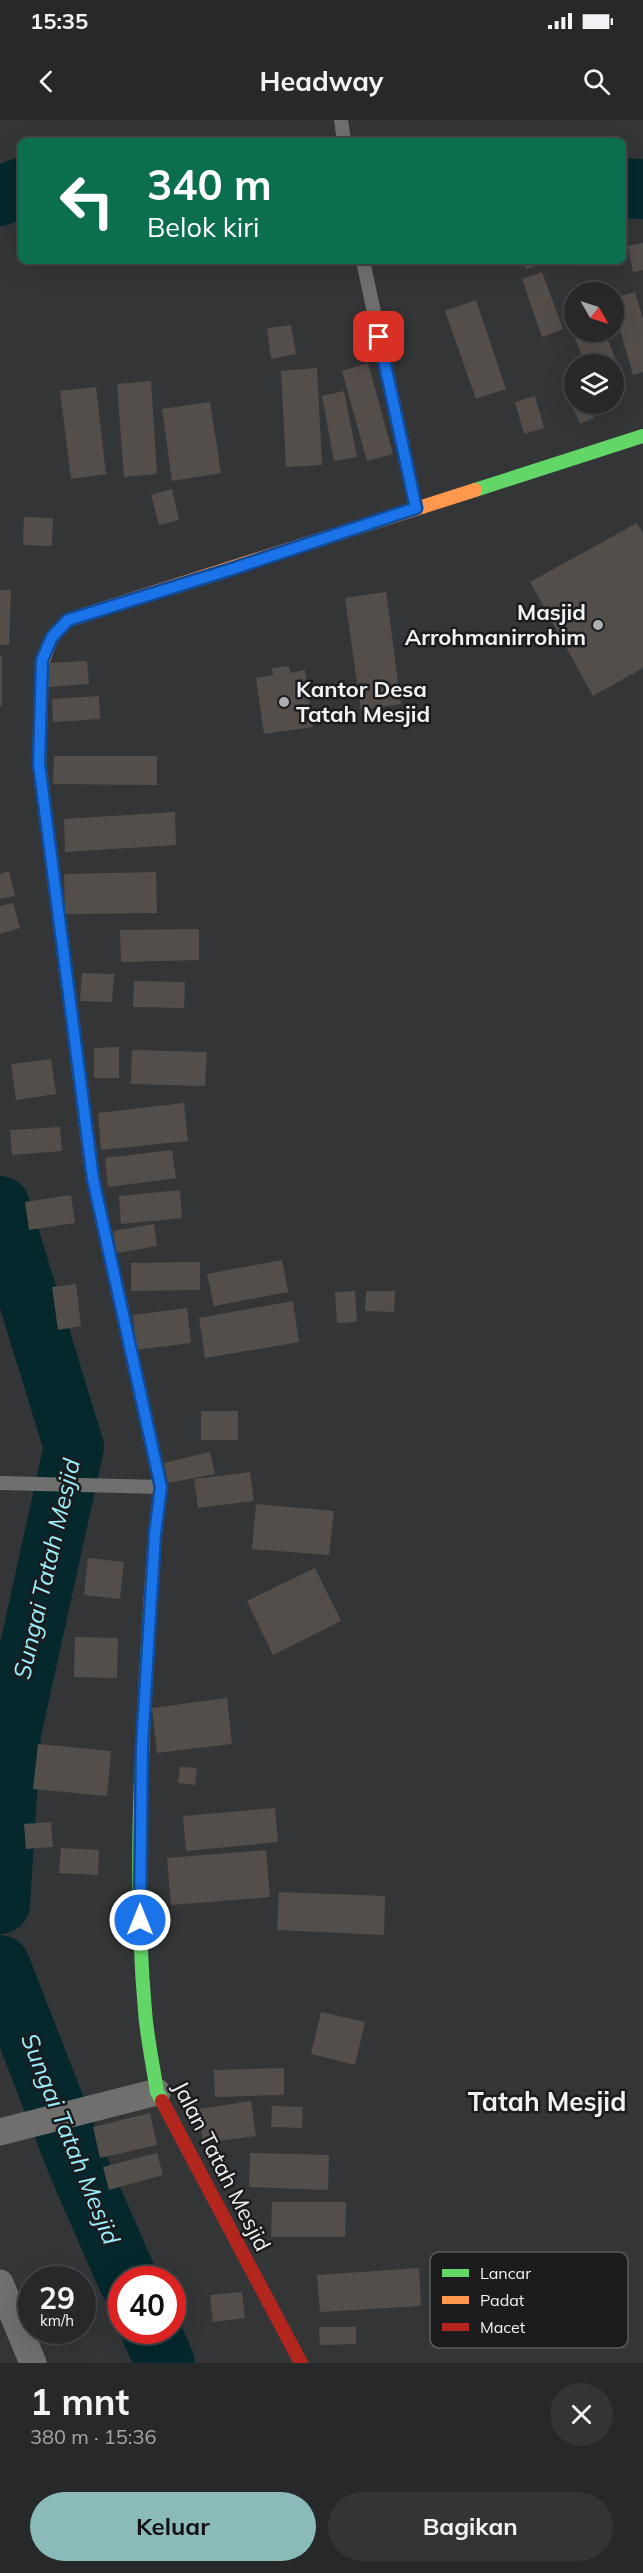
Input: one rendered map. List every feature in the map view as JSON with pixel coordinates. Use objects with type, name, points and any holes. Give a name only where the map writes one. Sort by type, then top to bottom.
[{"type":"street","name":"Jalan Tatah Mesjid","points":[[302,2363],[157,2092],[146,2012],[140,1920],[142,1745],[155,1534],[161,1487],[93,1179],[39,764],[42,660],[52,637],[68,620],[643,436]]},
{"type":"street","points":[[0,2132],[157,2092]]},
{"type":"street","points":[[0,2283],[33,2363]]},
{"type":"lane","points":[[341,120],[344,138]]},
{"type":"lane","points":[[364,267],[416,508]]},
{"type":"lane","points":[[0,1484],[161,1487]]},
{"type":"building","points":[[643,243],[643,270],[633,272],[628,246]]},
{"type":"building","points":[[525,264],[541,264],[526,269]]},
{"type":"building","points":[[542,272],[563,329],[542,337],[522,279]]},
{"type":"building","points":[[635,292],[643,319],[643,372],[633,375],[624,342],[624,295]]},
{"type":"building","points":[[476,300],[506,389],[476,399],[445,311]]},
{"type":"building","points":[[291,325],[296,354],[271,359],[267,328]]},
{"type":"building","points":[[577,342],[609,342],[613,354],[581,354]]},
{"type":"building","points":[[368,363],[393,454],[367,461],[342,371]]},
{"type":"building","points":[[317,368],[322,465],[286,467],[281,371]]},
{"type":"building","points":[[151,381],[157,474],[124,477],[117,384]]},
{"type":"building","points":[[96,387],[106,474],[71,479],[60,391]]},
{"type":"building","points":[[344,391],[357,457],[334,461],[322,396]]},
{"type":"building","points":[[535,396],[544,428],[524,434],[515,402]]},
{"type":"building","points":[[210,402],[221,473],[172,481],[162,409]]},
{"type":"building","points":[[576,414],[592,414],[594,418],[580,424]]},
{"type":"building","points":[[172,489],[179,520],[159,525],[151,495]]},
{"type":"building","points":[[24,517],[53,518],[52,546],[23,545]]},
{"type":"building","name":"Masjid Arrohmanirrohim","points":[[637,523],[643,533],[643,668],[593,696],[530,582]]},
{"type":"building","points":[[0,590],[11,590],[9,645],[0,645]]},
{"type":"building","points":[[386,592],[401,704],[361,710],[345,598]]},
{"type":"building","points":[[2,656],[2,705],[0,706],[0,657]]},
{"type":"building","points":[[87,661],[89,684],[48,687],[47,663]]},
{"type":"building","name":"Kantor Desa Tatah Mesjid","points":[[289,666],[290,673],[305,670],[313,727],[264,734],[256,678],[273,675],[272,668]]},
{"type":"building","points":[[99,696],[100,719],[53,722],[52,699]]},
{"type":"building","points":[[54,756],[157,756],[157,785],[53,784]]},
{"type":"building","points":[[175,812],[176,845],[65,852],[64,819]]},
{"type":"building","points":[[9,871],[15,896],[0,899],[0,874]]},
{"type":"building","points":[[156,872],[157,913],[65,914],[64,874]]},
{"type":"building","points":[[13,903],[20,928],[0,934],[0,906]]},
{"type":"building","points":[[199,929],[199,960],[121,962],[120,930]]},
{"type":"building","points":[[82,973],[114,974],[112,1002],[80,1001]]},
{"type":"building","points":[[134,981],[185,982],[184,1008],[133,1007]]},
{"type":"building","points":[[119,1047],[119,1078],[94,1078],[94,1048]]},
{"type":"building","points":[[132,1050],[207,1052],[205,1086],[131,1084]]},
{"type":"building","points":[[51,1059],[56,1094],[16,1100],[11,1064]]},
{"type":"building","points":[[184,1103],[188,1141],[101,1150],[98,1113]]},
{"type":"building","points":[[60,1127],[62,1151],[12,1155],[10,1130]]},
{"type":"building","points":[[172,1150],[176,1178],[108,1187],[105,1158]]},
{"type":"building","points":[[180,1190],[182,1218],[121,1224],[119,1196]]},
{"type":"building","points":[[71,1195],[75,1223],[29,1230],[25,1202]]},
{"type":"building","points":[[154,1224],[157,1246],[117,1253],[113,1231]]},
{"type":"building","points":[[282,1260],[288,1292],[214,1306],[207,1274]]},
{"type":"building","points":[[200,1262],[200,1290],[131,1291],[131,1263]]},
{"type":"building","points":[[76,1284],[81,1326],[58,1330],[52,1287]]},
{"type":"building","points":[[355,1291],[357,1322],[337,1323],[335,1292]]},
{"type":"building","points":[[366,1291],[395,1291],[394,1312],[365,1311]]},
{"type":"building","points":[[293,1301],[299,1342],[205,1358],[199,1318]]},
{"type":"building","points":[[187,1308],[191,1343],[136,1350],[133,1315]]},
{"type":"building","points":[[201,1411],[238,1411],[238,1440],[201,1440]]},
{"type":"building","points":[[210,1452],[215,1474],[168,1483],[164,1463]]},
{"type":"building","points":[[250,1472],[254,1501],[198,1508],[194,1479]]},
{"type":"building","points":[[256,1504],[334,1511],[329,1555],[252,1549]]},
{"type":"building","points":[[88,1558],[124,1562],[120,1599],[84,1595]]},
{"type":"building","points":[[315,1568],[341,1621],[273,1655],[247,1601]]},
{"type":"building","points":[[75,1637],[118,1638],[117,1678],[74,1677]]},
{"type":"building","points":[[227,1698],[232,1744],[157,1753],[152,1708]]},
{"type":"building","points":[[38,1744],[111,1751],[107,1796],[33,1789]]},
{"type":"building","points":[[180,1767],[197,1768],[195,1785],[178,1783]]},
{"type":"building","points":[[275,1808],[278,1842],[186,1851],[183,1816]]},
{"type":"building","points":[[51,1822],[53,1847],[26,1849],[24,1824]]},
{"type":"building","points":[[61,1848],[99,1850],[98,1875],[59,1873]]},
{"type":"building","points":[[266,1850],[270,1897],[171,1905],[167,1858]]},
{"type":"building","points":[[279,1892],[385,1896],[384,1935],[277,1930]]},
{"type":"building","points":[[321,2012],[365,2022],[355,2065],[311,2054]]},
{"type":"building","points":[[284,2068],[284,2095],[215,2097],[214,2070]]},
{"type":"building","points":[[251,2101],[256,2136],[203,2143],[199,2109]]},
{"type":"building","points":[[272,2106],[303,2107],[302,2128],[271,2127]]},
{"type":"building","points":[[150,2113],[157,2145],[100,2158],[93,2127]]},
{"type":"building","points":[[157,2153],[163,2175],[109,2190],[103,2167]]},
{"type":"building","points":[[250,2153],[329,2155],[328,2190],[249,2187]]},
{"type":"building","points":[[272,2202],[346,2202],[345,2237],[271,2237]]},
{"type":"building","points":[[419,2268],[421,2306],[320,2312],[317,2275]]},
{"type":"building","points":[[242,2292],[245,2318],[213,2322],[210,2295]]},
{"type":"building","points":[[319,2327],[356,2327],[356,2344],[320,2345]]},
{"type":"waterway","name":"Sungai Tatah Mesjid","points":[[626,188],[643,189]]},
{"type":"waterway","name":"Sungai Tatah Mesjid","points":[[0,196],[18,189]]},
{"type":"waterway","name":"Sungai Tatah Mesjid","points":[[0,1206],[74,1447],[11,1733],[0,1904]]},
{"type":"waterway","name":"Sungai Tatah Mesjid","points":[[0,1965],[79,2168],[122,2266]]},
{"type":"waterway","name":"Sungai Tatah Mesjid","points":[[157,2344],[165,2363]]},
{"type":"traffic: fast","points":[[475,490],[643,436]]},
{"type":"traffic: fast","points":[[42,663],[39,763],[87,1134]]},
{"type":"traffic: fast","points":[[150,1609],[140,1810],[141,1961],[146,2021],[157,2092],[162,2101]]},
{"type":"traffic: slow","points":[[42,663],[52,637],[68,620],[475,490]]},
{"type":"traffic: slow","points":[[87,1134],[93,1179],[161,1487],[150,1609]]},
{"type":"traffic: jam","points":[[162,2101],[301,2363]]},
{"type":"place","name":"Masjid Arrohmanirrohim","points":[[598,625]]},
{"type":"place","name":"Kantor Desa Tatah Mesjid","points":[[284,702]]},
{"type":"district","name":"Tatah Mesjid","points":[[547,2102]]},
{"type":"route","points":[[140,1920],[142,1745],[152,1612],[155,1534],[161,1487],[93,1179],[39,764],[42,660],[52,637],[68,620],[127,603],[416,508],[379,337]]}]
